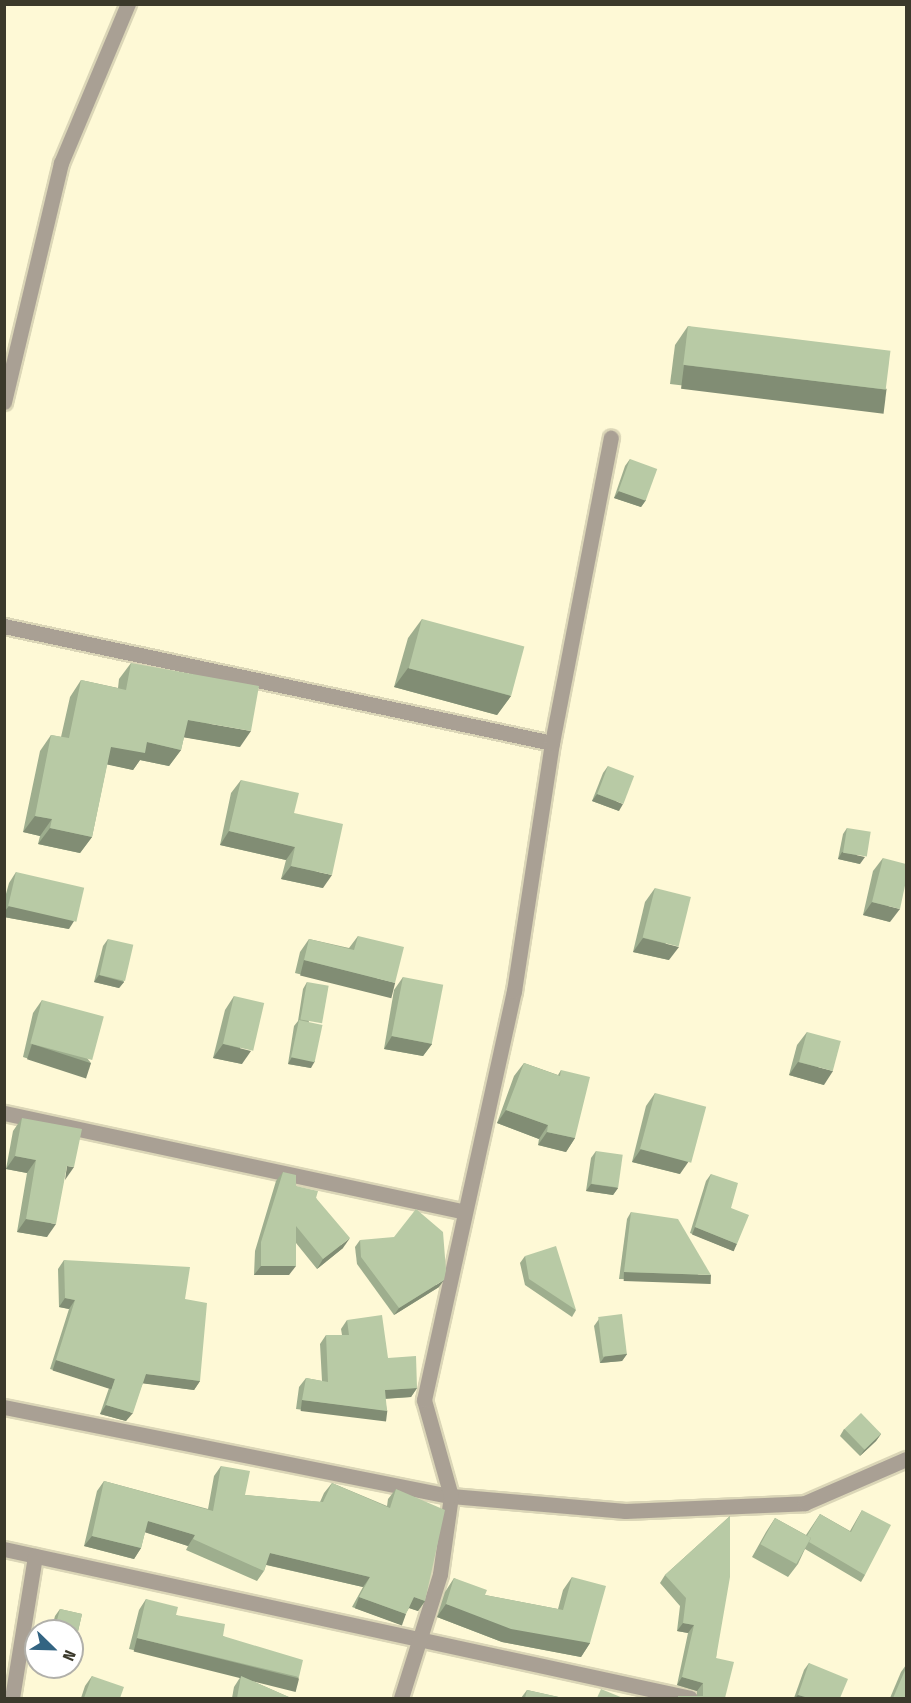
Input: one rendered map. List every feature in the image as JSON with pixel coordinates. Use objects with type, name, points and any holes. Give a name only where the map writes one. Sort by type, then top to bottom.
[{"type":"street","points":[[4,402],[60,163],[128,4]]},
{"type":"street","points":[[401,1698],[417,1640],[440,1574],[451,1496],[424,1400],[463,1211],[514,991],[552,743],[611,438]]},
{"type":"street","points":[[4,626],[552,743]]},
{"type":"street","points":[[4,1113],[463,1211]]},
{"type":"street","points":[[4,1407],[451,1496],[625,1511],[805,1503],[906,1459]]},
{"type":"street","points":[[4,1549],[690,1698]]},
{"type":"street","points":[[12,1698],[35,1556]]},
{"type":"building","points":[[688,326],[890,351],[886,390],[683,365]]},
{"type":"building","points":[[630,459],[657,469],[646,501],[618,491]]},
{"type":"building","points":[[422,619],[524,646],[511,696],[409,668]]},
{"type":"building","points":[[131,663],[259,686],[251,731],[188,720],[181,750],[147,742],[145,753],[111,747],[92,837],[50,828],[52,819],[35,816],[51,735],[69,738],[81,680],[126,690]]},
{"type":"building","points":[[608,766],[634,776],[623,804],[597,794]]},
{"type":"building","points":[[241,780],[299,793],[294,813],[343,824],[332,875],[291,866],[295,847],[229,831]]},
{"type":"building","points":[[847,828],[871,832],[867,856],[843,853]]},
{"type":"building","points":[[883,858],[906,864],[906,881],[900,909],[872,902]]},
{"type":"building","points":[[16,872],[84,888],[76,922],[8,906]]},
{"type":"building","points":[[655,888],[691,897],[679,946],[643,937]]},
{"type":"building","points":[[358,936],[404,947],[395,983],[304,960],[309,939],[354,950]]},
{"type":"building","points":[[108,939],[133,945],[125,981],[100,975]]},
{"type":"building","points":[[403,977],[443,985],[432,1044],[392,1036]]},
{"type":"building","points":[[307,982],[329,986],[322,1023],[300,1019]]},
{"type":"building","points":[[234,996],[264,1003],[253,1051],[223,1044]]},
{"type":"building","points":[[42,1000],[104,1017],[92,1060],[30,1043]]},
{"type":"building","points":[[299,1020],[322,1025],[315,1062],[291,1057]]},
{"type":"building","points":[[807,1032],[841,1041],[833,1071],[799,1062]]},
{"type":"building","points":[[524,1063],[560,1076],[561,1070],[590,1077],[575,1138],[547,1132],[548,1125],[506,1110]]},
{"type":"building","points":[[655,1093],[706,1107],[691,1163],[640,1149]]},
{"type":"building","points":[[22,1118],[82,1129],[74,1167],[67,1166],[56,1224],[26,1219],[36,1160],[15,1156]]},
{"type":"building","points":[[596,1151],[623,1155],[618,1187],[591,1184]]},
{"type":"building","points":[[283,1172],[296,1175],[296,1186],[318,1191],[316,1198],[350,1238],[323,1259],[296,1226],[296,1266],[261,1266],[261,1242]]},
{"type":"building","points":[[711,1174],[738,1183],[731,1208],[749,1215],[737,1244],[695,1227]]},
{"type":"building","points":[[416,1209],[443,1232],[446,1270],[444,1280],[399,1308],[361,1257],[360,1240],[394,1237]]},
{"type":"building","points":[[631,1212],[678,1219],[711,1275],[624,1272]]},
{"type":"building","points":[[556,1246],[576,1310],[529,1279],[525,1256]]},
{"type":"building","points":[[64,1260],[190,1267],[185,1299],[207,1303],[200,1381],[146,1374],[133,1413],[106,1405],[115,1379],[56,1360],[75,1300],[65,1298]]},
{"type":"building","points":[[622,1314],[627,1354],[603,1357],[598,1317]]},
{"type":"building","points":[[382,1315],[388,1358],[416,1356],[417,1388],[385,1390],[387,1411],[302,1400],[306,1378],[328,1382],[326,1335],[349,1335],[347,1320]]},
{"type":"building","points":[[861,1413],[881,1434],[865,1450],[844,1429]]},
{"type":"building","points":[[221,1466],[250,1471],[245,1495],[323,1502],[332,1483],[390,1508],[396,1489],[445,1510],[425,1601],[414,1597],[406,1614],[359,1597],[370,1577],[270,1553],[264,1571],[193,1539],[195,1535],[148,1521],[141,1548],[92,1536],[104,1481],[213,1511]]},
{"type":"building","points":[[862,1510],[891,1525],[865,1575],[809,1542],[811,1538],[807,1536],[820,1514],[851,1532]]},
{"type":"building","points":[[730,1516],[730,1577],[716,1658],[734,1662],[725,1698],[678,1698],[678,1696],[703,1696],[703,1683],[682,1677],[694,1625],[683,1623],[686,1598],[665,1575]]},
{"type":"building","points":[[775,1518],[811,1538],[796,1564],[760,1544]]},
{"type":"building","points":[[572,1577],[606,1586],[590,1643],[511,1629],[446,1604],[454,1578],[487,1590],[485,1595],[563,1610]]},
{"type":"building","points":[[146,1599],[178,1607],[176,1615],[225,1624],[223,1636],[303,1660],[299,1677],[137,1638]]},
{"type":"building","points":[[60,1609],[82,1614],[81,1619],[57,1619]]},
{"type":"building","points":[[809,1663],[848,1679],[840,1698],[809,1698],[798,1695]]},
{"type":"building","points":[[906,1668],[906,1698],[893,1698]]},
{"type":"building","points":[[92,1676],[124,1687],[120,1698],[84,1698]]},
{"type":"building","points":[[241,1676],[291,1698],[237,1698]]},
{"type":"building","points":[[601,1689],[623,1698],[597,1698]]},
{"type":"building","points":[[527,1690],[563,1698],[525,1698]]}]
